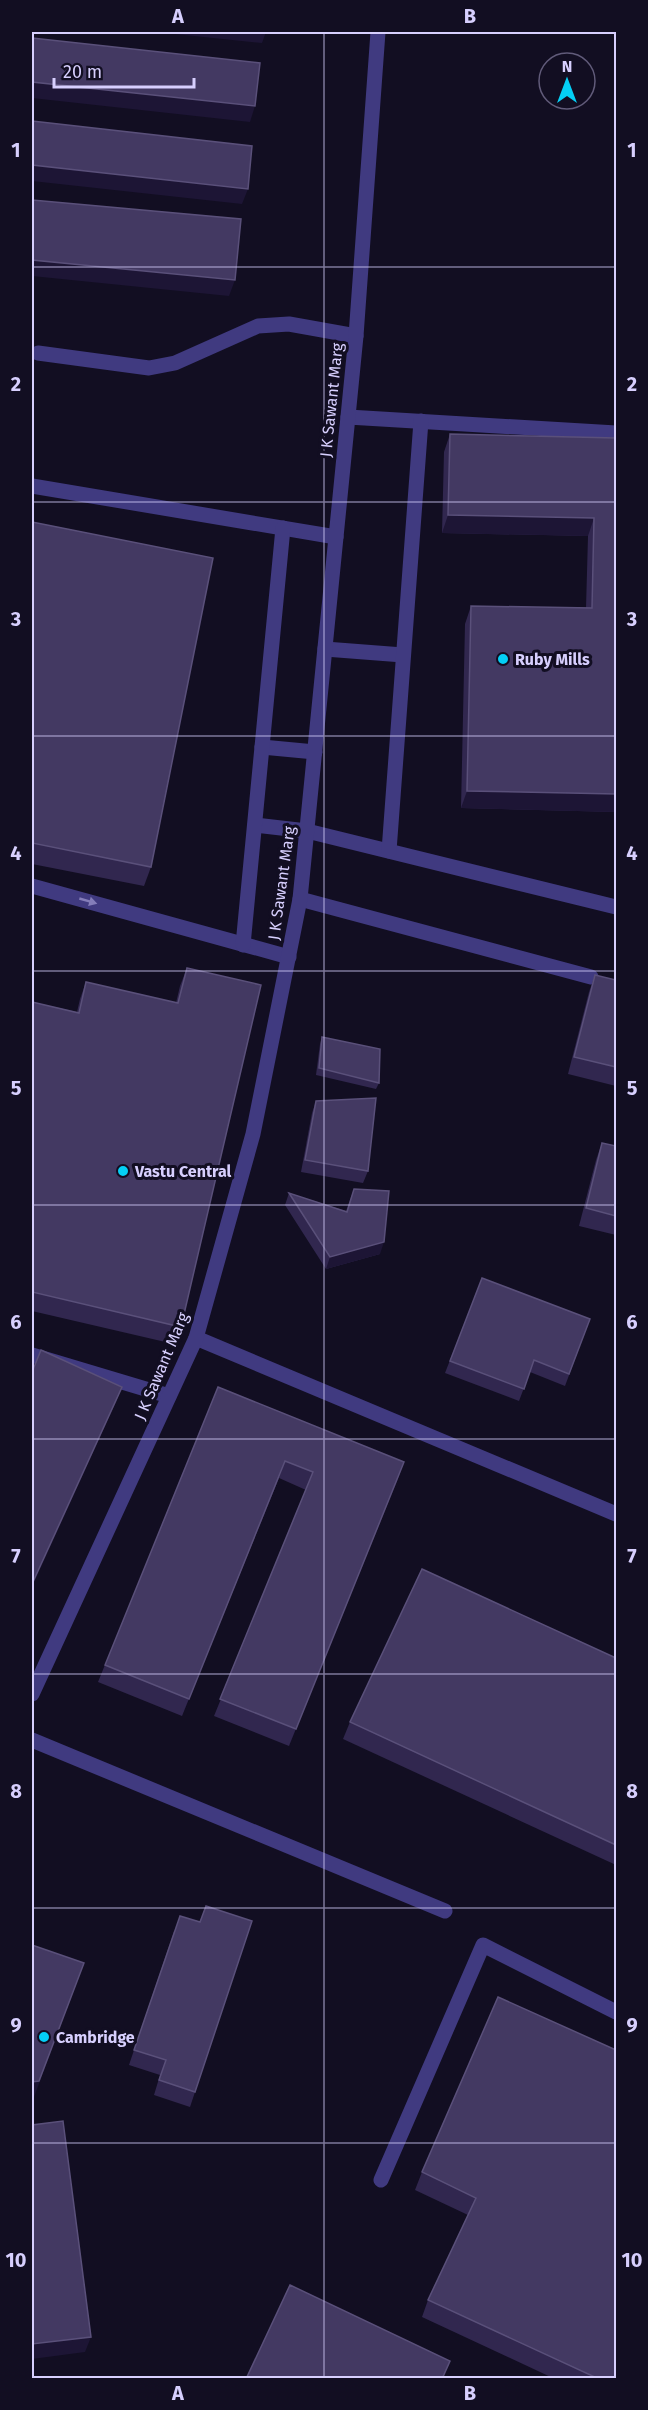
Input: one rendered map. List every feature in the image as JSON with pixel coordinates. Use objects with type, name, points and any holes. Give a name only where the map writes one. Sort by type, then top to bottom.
[{"type":"street","name":"J K Sawant Marg","points":[[32,1694],[196,1338],[253,1134],[300,899],[356,336],[378,32]]},
{"type":"street","points":[[38,353],[149,368],[175,363],[258,326],[289,324],[356,336]]},
{"type":"street","points":[[348,417],[616,433]]},
{"type":"street","points":[[389,851],[421,421]]},
{"type":"street","points":[[32,486],[336,537]]},
{"type":"street","points":[[243,945],[283,528]]},
{"type":"street","points":[[325,649],[404,655]]},
{"type":"street","points":[[262,747],[315,752]]},
{"type":"street","points":[[255,825],[307,831],[616,906]]},
{"type":"street","points":[[32,886],[289,957]]},
{"type":"street","points":[[300,899],[591,977]]},
{"type":"street","points":[[196,1338],[616,1514]]},
{"type":"street","points":[[32,1355],[169,1396]]},
{"type":"street","points":[[32,1740],[444,1911]]},
{"type":"street","points":[[381,2180],[483,1945],[616,2012]]},
{"type":"building","points":[[32,38],[260,63],[255,106],[32,82]]},
{"type":"building","points":[[32,121],[252,146],[248,189],[32,165]]},
{"type":"building","points":[[32,200],[241,219],[235,280],[32,260]]},
{"type":"building","points":[[450,434],[616,438],[616,794],[467,791],[471,606],[592,608],[594,518],[448,515]]},
{"type":"building","points":[[32,522],[213,558],[151,867],[32,843]]},
{"type":"building","name":"Vastu Central","points":[[187,968],[261,985],[181,1327],[32,1292],[32,1002],[79,1013],[86,982],[178,1003]]},
{"type":"building","points":[[595,975],[616,980],[616,1067],[574,1057]]},
{"type":"building","points":[[322,1037],[380,1049],[379,1083],[319,1068]]},
{"type":"building","points":[[376,1098],[368,1171],[305,1160],[316,1101]]},
{"type":"building","points":[[602,1143],[616,1146],[616,1216],[586,1208]]},
{"type":"building","points":[[354,1189],[389,1191],[384,1242],[330,1257],[289,1193],[347,1212]]},
{"type":"building","points":[[482,1278],[590,1319],[569,1374],[534,1360],[524,1389],[450,1361]]},
{"type":"building","points":[[41,1350],[122,1387],[32,1584],[32,1372]]},
{"type":"building","points":[[218,1387],[404,1462],[296,1729],[220,1699],[313,1472],[285,1461],[189,1699],[105,1665]]},
{"type":"building","points":[[422,1569],[616,1658],[616,1845],[350,1722]]},
{"type":"building","points":[[206,1906],[252,1921],[195,2092],[159,2080],[166,2060],[134,2050],[180,1916],[200,1922]]},
{"type":"building","name":"Cambridge","points":[[32,1945],[84,1963],[39,2081],[32,2082]]},
{"type":"building","points":[[498,1997],[616,2050],[616,2379],[599,2379],[428,2300],[476,2198],[422,2172]]},
{"type":"building","points":[[63,2121],[91,2337],[32,2344],[32,2125]]},
{"type":"building","points":[[290,2285],[450,2361],[442,2379],[246,2379]]},
{"type":"place","name":"Ruby Mills","points":[[503,659]]},
{"type":"place","name":"Vastu Central","points":[[123,1171]]},
{"type":"place","name":"Cambridge","points":[[44,2037]]}]
